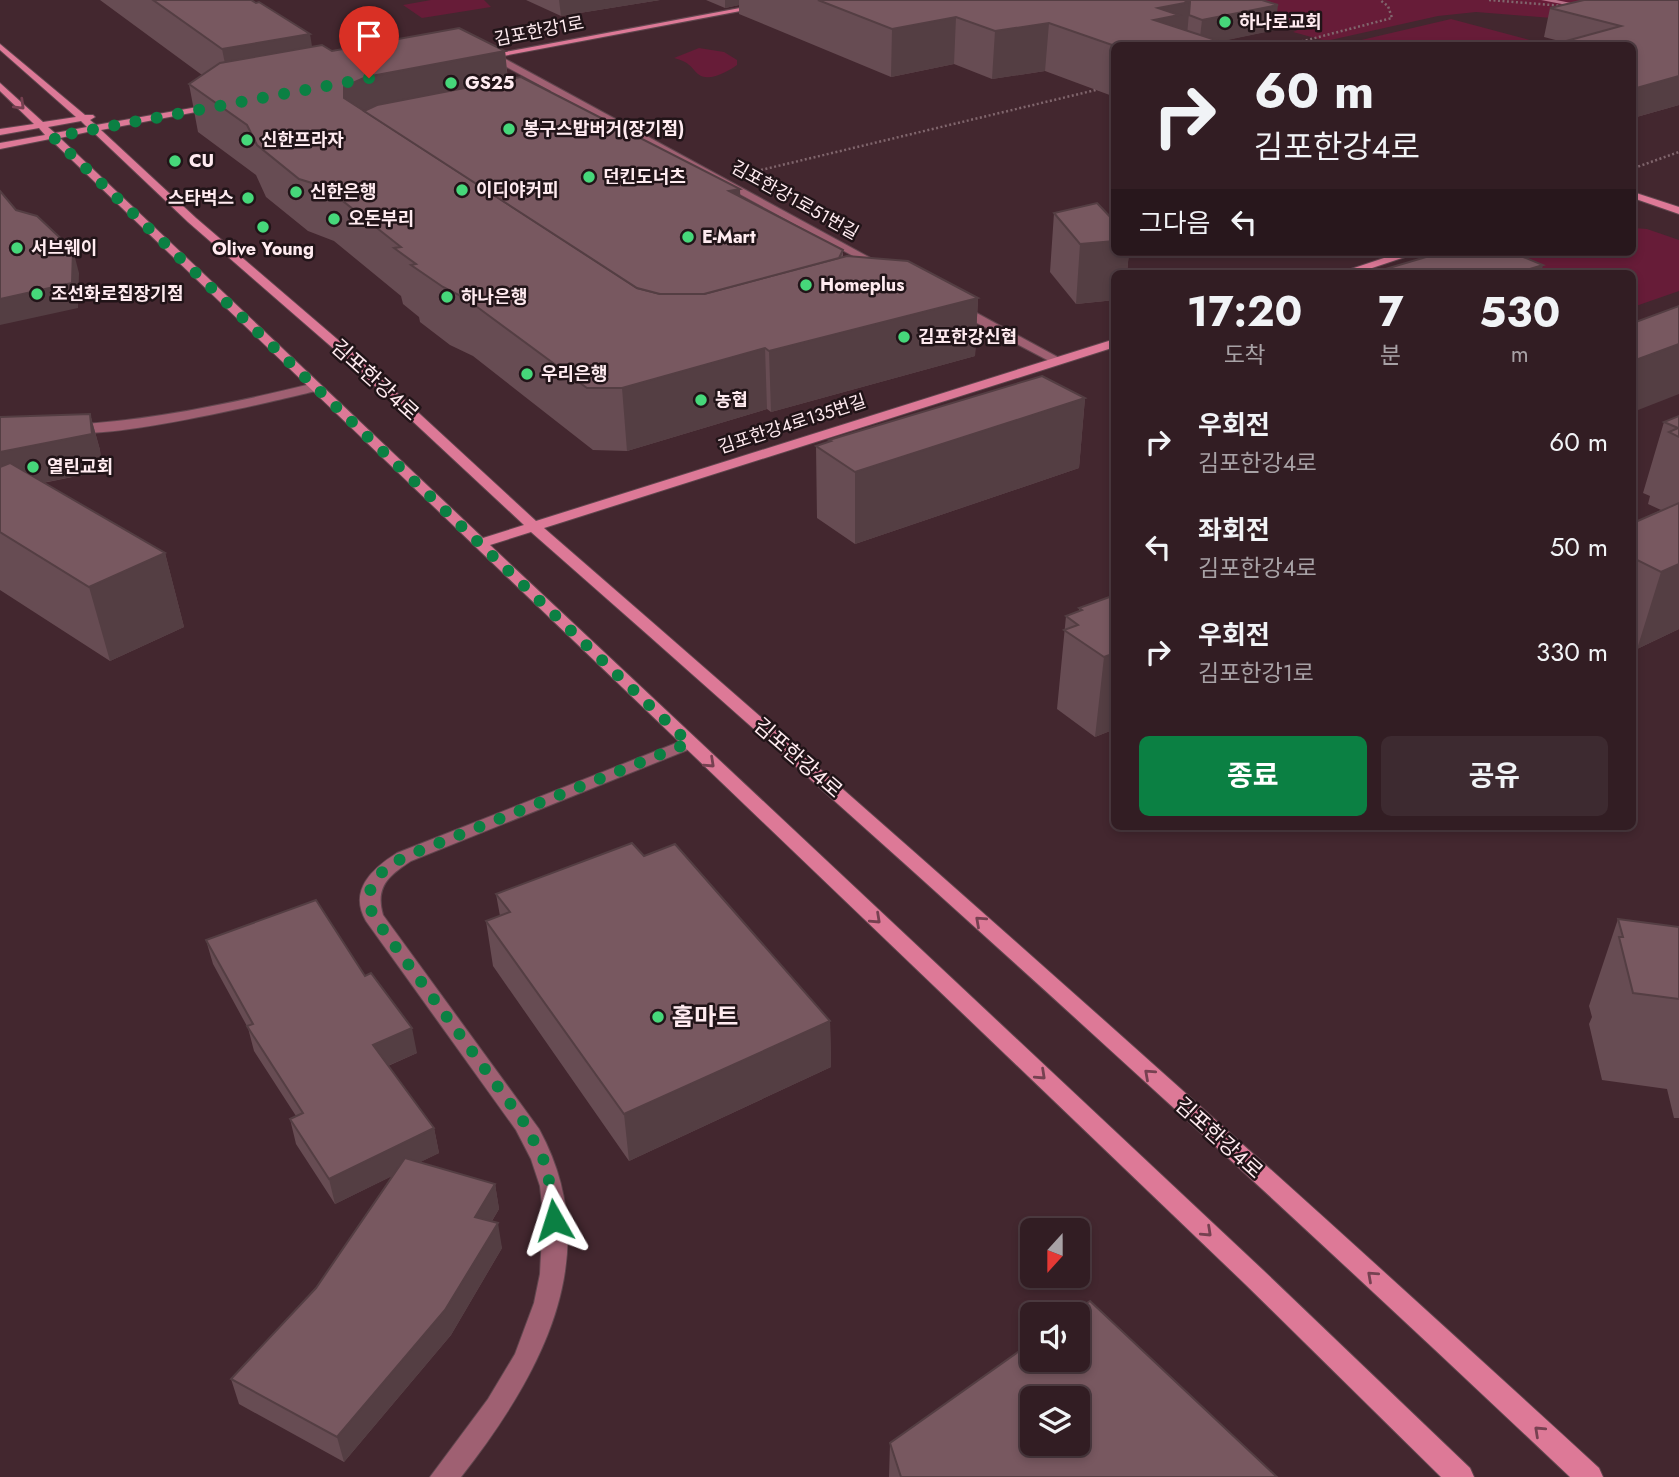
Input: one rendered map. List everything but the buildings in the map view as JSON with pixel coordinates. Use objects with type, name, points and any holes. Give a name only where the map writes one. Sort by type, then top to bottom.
[{"type":"street","name":"김포한강1로","points":[[755,0],[480,49],[467,56],[493,55],[795,0]]},
{"type":"street","name":"김포한강4로","points":[[0,46],[91,120],[192,220],[354,360],[533,526],[857,809],[1424,1323],[1589,1477]]},
{"type":"street","name":"김포한강1로51번길","points":[[480,49],[891,273]]},
{"type":"street","points":[[0,86],[1254,1277],[1460,1477]]},
{"type":"street","points":[[521,100],[561,92]]},
{"type":"street","points":[[193,99],[220,94]]},
{"type":"street","points":[[0,146],[91,120],[229,103]]},
{"type":"street","points":[[0,132],[46,131],[91,120]]},
{"type":"street","points":[[1636,196],[1679,211]]},
{"type":"street","points":[[1355,270],[1401,256]]},
{"type":"street","points":[[951,304],[1058,360]]},
{"type":"street","name":"김포한강4로135번길","points":[[482,543],[1111,343]]},
{"type":"street","points":[[52,429],[107,427],[183,418],[315,387]]},
{"type":"street","points":[[444,1477],[483,1427],[513,1382],[534,1340],[549,1287],[555,1243],[553,1196],[543,1158],[523,1121],[373,916],[368,901],[371,884],[386,868],[404,857],[689,743]]},
{"type":"path","points":[[1299,42],[1392,18],[1388,6],[1380,0]]},
{"type":"path","points":[[1489,0],[1515,0],[1572,7]]},
{"type":"path","points":[[762,170],[1101,89]]},
{"type":"path","points":[[1636,167],[1679,152]]},
{"type":"shaded area","points":[[431,0],[484,0],[491,7],[422,18],[403,5]]},
{"type":"shaded area","points":[[1111,0],[1633,0],[1564,19],[1476,12],[1438,16],[1326,41],[1293,32],[1302,28],[1300,23],[1245,7]]},
{"type":"shaded area","points":[[1451,19],[1537,42],[1353,42]]},
{"type":"shaded area","points":[[699,48],[724,52],[737,60],[737,65],[724,73],[707,77],[698,74],[686,62],[674,58]]},
{"type":"shaded area","points":[[1636,228],[1647,229],[1679,240],[1679,291],[1636,306],[1636,270],[1526,270],[1495,258],[1636,256]]},
{"type":"waterway","points":[[1544,0],[1588,7]]},
{"type":"place","name":"하나로교회","points":[[1225,22]]},
{"type":"place","name":"GS25","points":[[451,83]]},
{"type":"place","name":"봉구스밥버거(장기점)","points":[[509,129]]},
{"type":"place","name":"신한프라자","points":[[247,140]]},
{"type":"place","name":"CU","points":[[175,161]]},
{"type":"place","name":"던킨도너츠","points":[[589,177]]},
{"type":"place","name":"이디야커피","points":[[462,190]]},
{"type":"place","name":"신한은행","points":[[296,192]]},
{"type":"place","name":"스타벅스","points":[[248,198]]},
{"type":"place","name":"오돈부리","points":[[334,219]]},
{"type":"place","name":"Olive Young","points":[[263,227]]},
{"type":"place","name":"E-Mart","points":[[688,237]]},
{"type":"place","name":"서브웨이","points":[[17,248]]},
{"type":"place","name":"Homeplus","points":[[806,285]]},
{"type":"place","name":"조선화로집장기점","points":[[37,294]]},
{"type":"place","name":"하나은행","points":[[447,297]]},
{"type":"place","name":"김포한강신협","points":[[904,337]]},
{"type":"place","name":"우리은행","points":[[527,374]]},
{"type":"place","name":"농협","points":[[701,400]]},
{"type":"place","name":"열린교회","points":[[33,467]]},
{"type":"place","name":"홈마트","points":[[658,1017]]},
{"type":"route","points":[[369,78],[53,137],[689,743],[404,857],[386,868],[371,884],[368,901],[373,916],[523,1121],[543,1158],[553,1196],[554,1220]]}]
